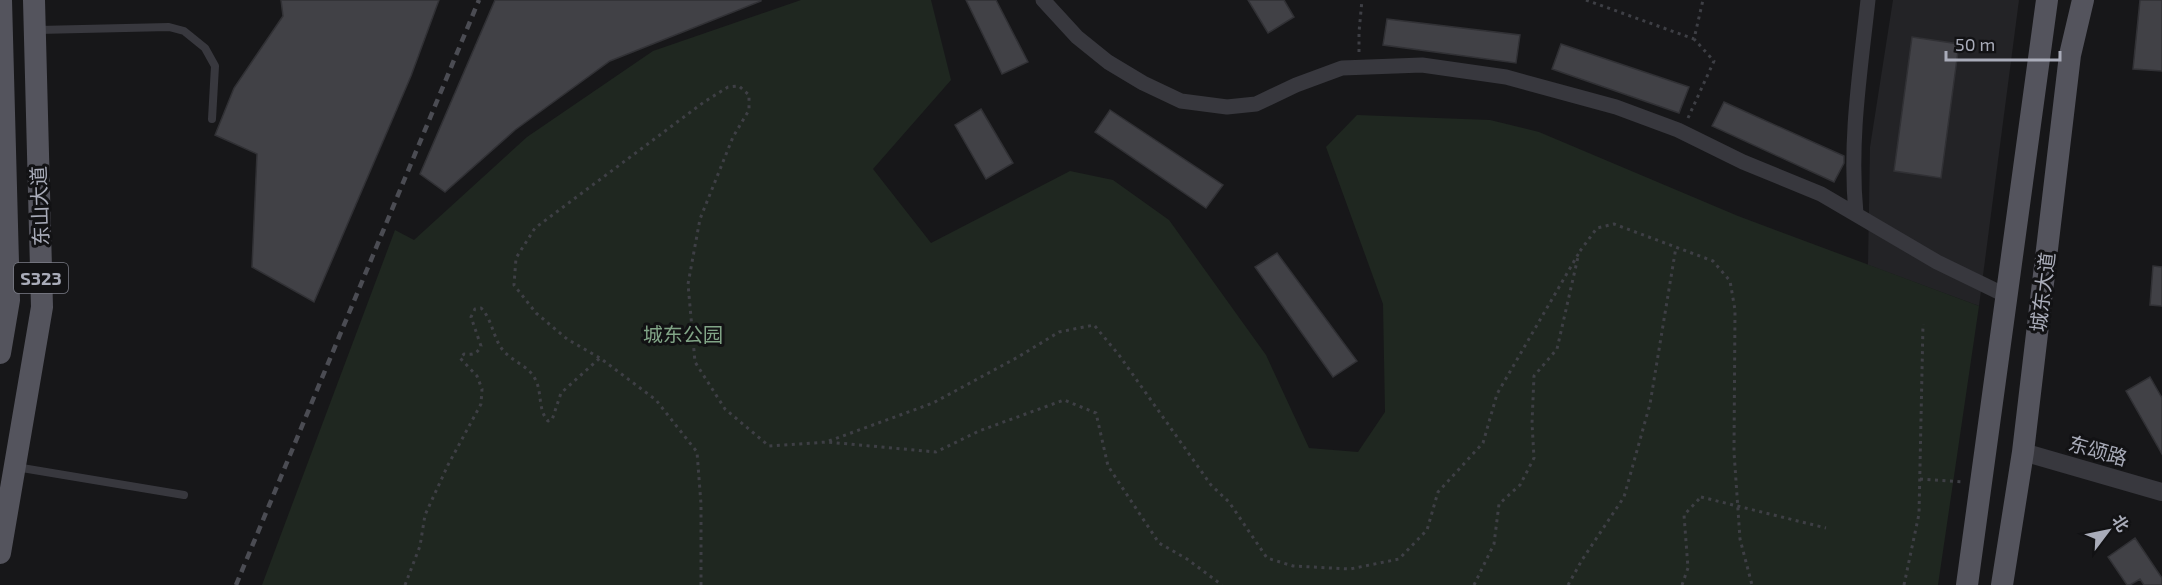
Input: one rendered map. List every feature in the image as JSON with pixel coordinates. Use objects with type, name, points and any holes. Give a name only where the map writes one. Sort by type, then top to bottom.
[{"type":"main road","name":"东山大道","points":[[0,353],[9,300],[1,0]]},
{"type":"main road","name":"东山大道","points":[[0,553],[42,307],[34,0]]},
{"type":"main road","name":"城东大道","points":[[1967,585],[2048,0]]},
{"type":"main road","name":"城东大道","points":[[2002,585],[2022,452],[2070,55],[2083,0]]},
{"type":"street","points":[[1043,0],[1077,37],[1108,62],[1143,83],[1181,101],[1227,107],[1256,104],[1296,85],[1342,68],[1422,65],[1506,77],[1616,108],[1682,132],[1743,162],[1821,194],[1937,262],[2007,296]]},
{"type":"street","points":[[1856,214],[1852,177],[1855,113],[1868,0]]},
{"type":"street","name":"东颂路","points":[[2022,452],[2162,492]]},
{"type":"lane","points":[[34,30],[169,27],[184,31],[205,48],[215,66],[212,120]]},
{"type":"lane","points":[[15,466],[184,495]]},
{"type":"path","points":[[1359,67],[1362,0]]},
{"type":"path","points":[[1586,0],[1694,39],[1714,61],[1682,132]]},
{"type":"path","points":[[1694,39],[1703,0]]},
{"type":"path","points":[[701,585],[701,504],[698,453],[656,400],[600,358],[567,339],[536,313],[514,285],[516,258],[535,228],[704,102],[728,87],[739,86],[749,95],[749,110],[734,137],[700,219],[688,284],[695,362],[725,408],[769,446],[827,441],[936,452],[979,431],[1064,400],[1096,413],[1108,466],[1159,543],[1187,559],[1222,585]]},
{"type":"path","points":[[827,441],[933,403],[1059,332],[1094,325],[1119,355],[1211,485],[1229,502],[1267,558],[1293,566],[1350,569],[1399,559],[1427,530],[1438,492],[1483,443],[1497,394],[1580,251],[1596,228],[1614,224],[1713,261],[1730,281],[1736,320],[1734,452],[1740,539],[1752,585]]},
{"type":"path","points":[[1568,585],[1624,497],[1650,404],[1676,247]]},
{"type":"path","points":[[1474,585],[1494,544],[1499,504],[1520,485],[1534,458],[1532,423],[1534,376],[1557,349],[1580,251]]},
{"type":"path","points":[[405,585],[420,546],[425,515],[448,465],[482,404],[482,389],[477,376],[460,358],[464,354],[473,355],[481,346],[471,317],[475,309],[481,308],[485,312],[494,335],[508,356],[534,376],[541,409],[548,421],[552,420],[561,393],[600,358]]},
{"type":"path","points":[[1904,585],[1919,514],[1923,324]]},
{"type":"path","points":[[1920,479],[1981,483]]},
{"type":"path","points":[[1682,585],[1688,568],[1684,514],[1701,497],[1826,528]]},
{"type":"shaded area","points":[[1893,0],[2019,0],[1979,306],[1868,265],[1870,147]]},
{"type":"green space","name":"城东公园","points":[[801,0],[931,0],[951,80],[873,169],[931,243],[1070,171],[1113,180],[1169,220],[1266,355],[1309,448],[1358,452],[1385,412],[1383,304],[1326,147],[1357,115],[1490,120],[1539,132],[1738,216],[1979,306],[1938,585],[262,585],[395,230],[414,240],[527,137],[653,51]]},
{"type":"building","points":[[281,0],[439,0],[411,76],[314,302],[252,267],[257,154],[215,135],[234,88],[283,16]]},
{"type":"building","points":[[495,0],[761,1],[610,61],[515,130],[445,192],[420,174]]},
{"type":"building","points":[[966,0],[996,0],[1028,62],[1002,74]]},
{"type":"building","points":[[1248,0],[1284,0],[1294,17],[1268,33]]},
{"type":"building","points":[[2140,0],[2162,0],[2162,71],[2133,69]]},
{"type":"building","points":[[1387,19],[1520,35],[1516,63],[1383,45]]},
{"type":"building","points":[[1912,37],[1959,44],[1941,178],[1894,171]]},
{"type":"building","points":[[1561,44],[1689,87],[1679,113],[1552,69]]},
{"type":"building","points":[[1724,102],[1844,156],[1844,163],[1834,182],[1712,126]]},
{"type":"building","points":[[981,109],[1013,163],[986,179],[955,125]]},
{"type":"building","points":[[1110,110],[1223,185],[1206,208],[1095,132]]},
{"type":"building","points":[[1277,253],[1357,361],[1333,377],[1255,267]]},
{"type":"building","points":[[2153,266],[2162,267],[2162,306],[2150,305]]},
{"type":"building","points":[[2150,377],[2162,398],[2162,454],[2126,391]]},
{"type":"building","points":[[2135,538],[2162,578],[2162,585],[2144,585],[2140,579],[2127,585],[2108,557]]},
{"type":"railway","points":[[236,585],[479,0]]}]
